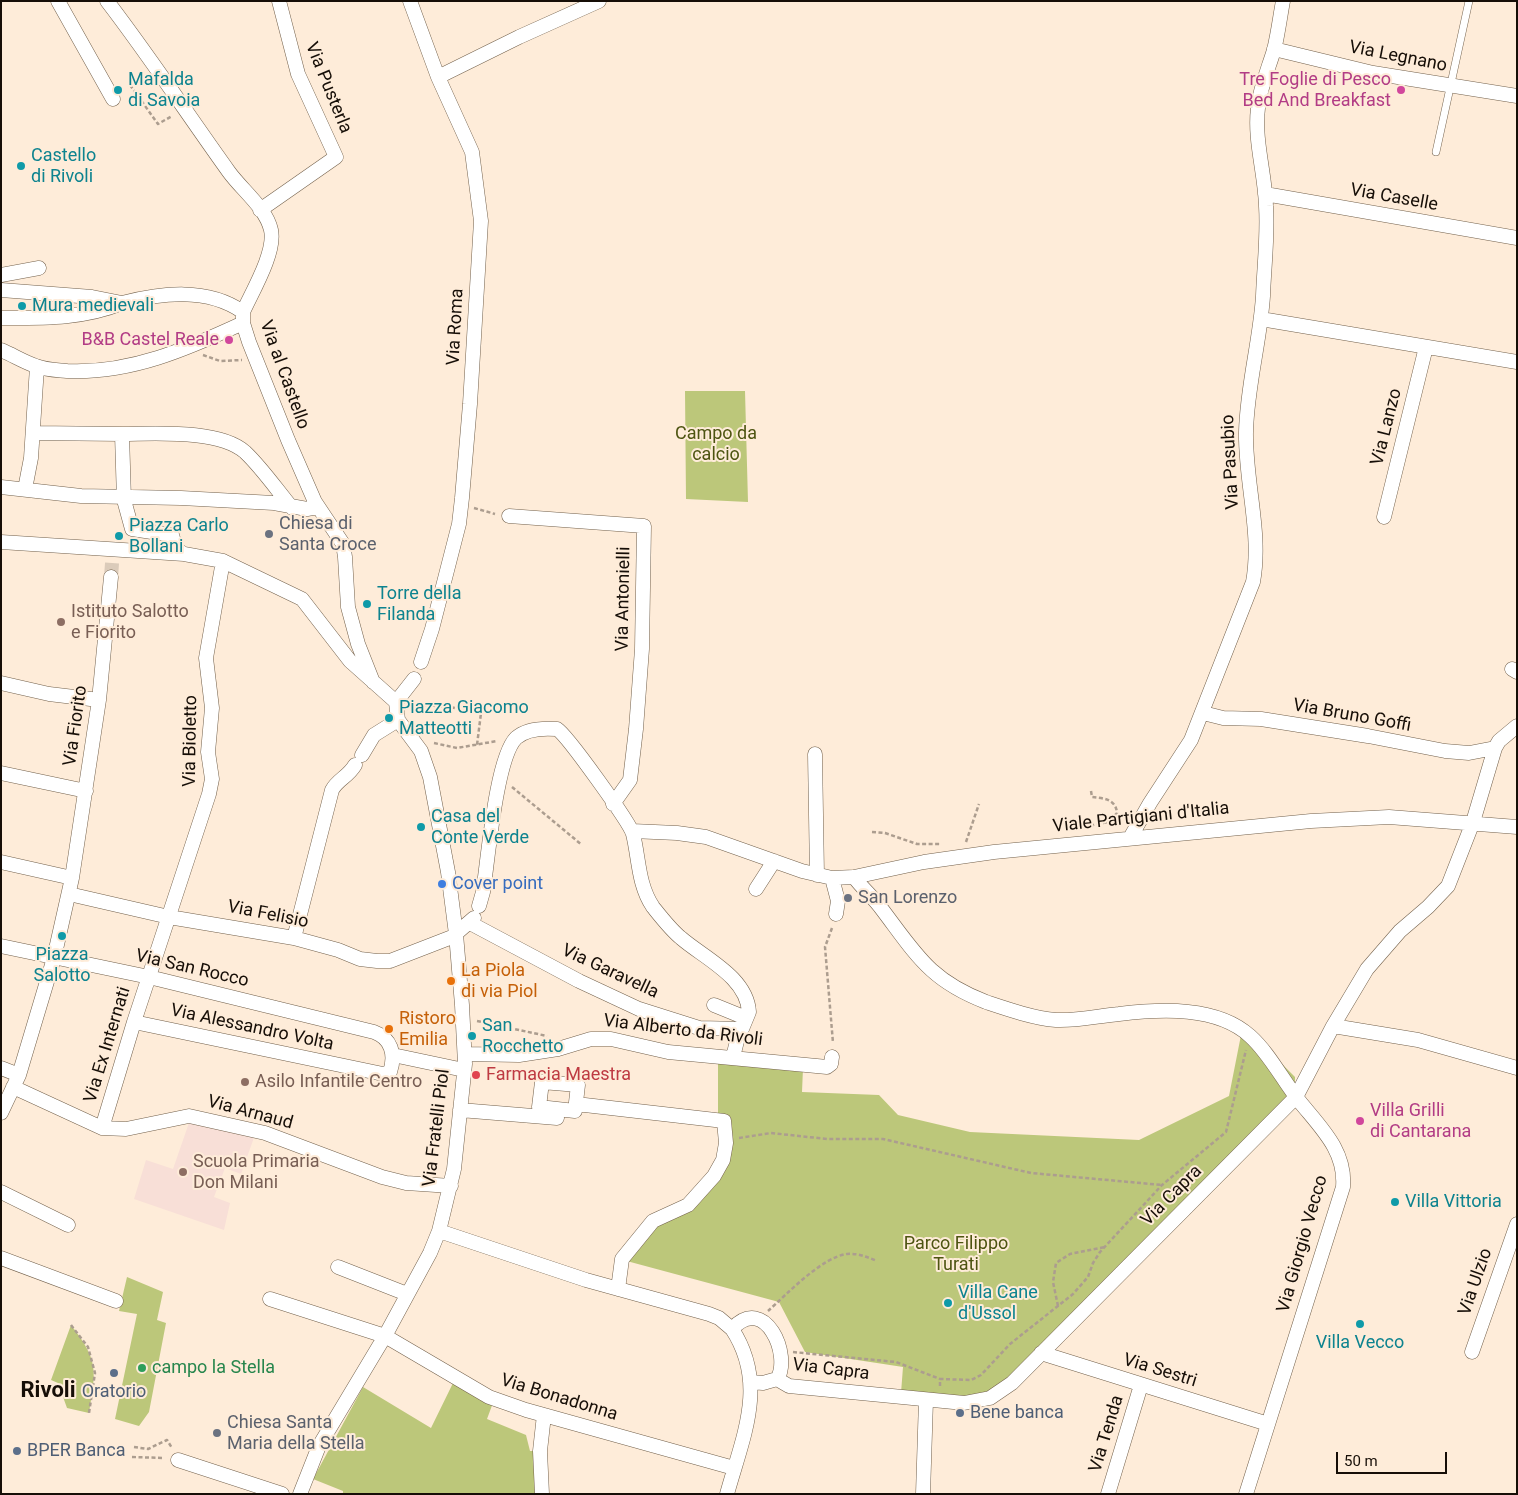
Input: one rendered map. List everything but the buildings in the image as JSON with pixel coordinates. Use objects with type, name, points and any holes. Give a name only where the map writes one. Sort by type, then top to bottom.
[{"type":"street","points":[[58,1],[113,99]]},
{"type":"street","name":"Via al Castello","points":[[108,1],[162,74],[184,109],[232,176],[260,210],[271,230],[271,249],[243,318],[255,356],[288,440],[318,507],[342,544],[346,557],[348,607],[358,644],[373,682]]},
{"type":"street","name":"Via Pusterla","points":[[260,210],[336,157],[298,74],[279,1]]},
{"type":"street","name":"Via Roma","points":[[410,1],[438,77],[472,152],[480,221],[470,412],[462,498],[456,533],[432,629],[421,662]]},
{"type":"street","points":[[438,77],[519,37],[599,1]]},
{"type":"street","name":"Via Pasubio","points":[[1130,838],[1150,802],[1191,740],[1253,582],[1256,547],[1246,437],[1247,411],[1261,319],[1266,230],[1265,194],[1257,133],[1258,109],[1263,78],[1274,49],[1283,1]]},
{"type":"street","name":"Via Legnano","points":[[1274,49],[1373,73],[1517,96]]},
{"type":"street","name":"Via Caselle","points":[[1265,194],[1517,238]]},
{"type":"street","points":[[1,276],[39,268]]},
{"type":"street","points":[[1,290],[92,297],[122,302]]},
{"type":"street","points":[[1,318],[58,318],[102,311],[122,302],[148,296],[194,294],[232,304],[243,318],[188,348],[139,364],[113,369],[88,372],[37,367],[1,350]]},
{"type":"street","points":[[1261,319],[1517,362]]},
{"type":"street","name":"Via Lanzo","points":[[1384,517],[1426,347]]},
{"type":"street","points":[[25,489],[31,458],[37,367]]},
{"type":"street","points":[[33,433],[184,434],[227,442],[244,451],[292,508]]},
{"type":"street","points":[[122,434],[124,496],[126,513],[132,528],[172,535],[176,549],[186,554]]},
{"type":"street","points":[[1,486],[81,496],[124,496],[274,503],[292,508],[307,509],[318,507]]},
{"type":"street","name":"Via Antonielli","points":[[509,516],[644,526],[642,649],[636,729],[630,780],[614,804]]},
{"type":"street","points":[[1,542],[186,554],[223,561],[302,599],[350,661],[396,702],[398,720],[374,735],[350,775],[335,784],[332,790],[294,938]]},
{"type":"street","name":"Via Bioletto","points":[[169,917],[212,779],[208,752],[212,708],[206,658],[223,561]]},
{"type":"street","name":"Via Fiorito","points":[[72,878],[99,700],[111,578]]},
{"type":"street","points":[[396,702],[414,679]]},
{"type":"street","points":[[1,683],[49,694],[99,700]]},
{"type":"street","name":"Via Bruno Goffi","points":[[1202,713],[1223,718],[1261,719],[1445,751],[1469,753],[1495,748]]},
{"type":"street","name":"Via Fratelli Piol","points":[[300,1494],[319,1446],[385,1336],[439,1231],[451,1186],[464,1070],[456,934],[448,872],[430,777],[421,752],[413,738],[398,720]]},
{"type":"street","points":[[1495,748],[1499,741],[1517,726]]},
{"type":"street","points":[[456,934],[474,915],[483,892],[495,803],[506,756],[515,739],[525,732],[557,729],[570,742],[632,831],[638,870],[652,905],[679,936],[735,981],[749,1006],[733,1057]]},
{"type":"street","name":"Via Capra","points":[[777,1379],[790,1386],[964,1403],[990,1398],[1012,1383],[1296,1097],[1332,1026],[1367,969],[1383,949],[1428,908],[1448,886],[1473,822],[1495,748]]},
{"type":"street","points":[[815,754],[817,875]]},
{"type":"street","points":[[1,773],[86,792]]},
{"type":"street","name":"Viale Partigiani d'Italia","points":[[632,831],[677,833],[706,837],[817,875],[832,878],[854,877],[947,858],[1115,839],[1301,822],[1379,818],[1473,822],[1517,827]]},
{"type":"street","points":[[756,889],[774,861]]},
{"type":"street","points":[[1,862],[72,878],[54,958],[16,1081],[1,1113]]},
{"type":"street","name":"Via Giorgio Vecco","points":[[854,877],[875,899],[922,963],[937,976],[961,991],[986,1002],[1055,1020],[1090,1019],[1119,1014],[1151,1012],[1187,1012],[1224,1020],[1250,1035],[1333,1143],[1340,1158],[1344,1176],[1343,1186],[1246,1494]]},
{"type":"street","points":[[832,878],[838,901],[836,914]]},
{"type":"street","name":"Via Felisio","points":[[69,894],[169,917],[294,938],[360,958],[390,961],[456,934]]},
{"type":"street","name":"Via Garavella","points":[[474,915],[580,981],[639,1009],[699,1028],[744,1023]]},
{"type":"street","name":"Via Ex Internati","points":[[102,1128],[134,1022],[169,917]]},
{"type":"street","name":"Via San Rocco","points":[[1,946],[149,977],[374,1032],[386,1038],[393,1055]]},
{"type":"street","points":[[714,1005],[744,1023]]},
{"type":"street","name":"Via Alessandro Volta","points":[[134,1022],[386,1074],[392,1067],[393,1055]]},
{"type":"street","points":[[1332,1026],[1418,1040],[1517,1068]]},
{"type":"street","name":"Via Alberto da Rivoli","points":[[464,1054],[520,1055],[558,1049],[591,1039],[612,1039],[668,1052],[827,1067],[832,1057]]},
{"type":"street","points":[[393,1055],[464,1070]]},
{"type":"street","name":"Via Arnaud","points":[[1,1068],[16,1081],[102,1128],[126,1129],[189,1116],[265,1133],[382,1178],[406,1183],[451,1186]]},
{"type":"street","points":[[576,1104],[724,1121],[726,1143],[723,1160],[714,1176],[688,1204],[653,1221],[622,1259],[618,1289]]},
{"type":"street","points":[[460,1110],[558,1118]]},
{"type":"street","points":[[1,1192],[68,1225]]},
{"type":"street","name":"Via Ulzio","points":[[1472,1352],[1517,1224]]},
{"type":"street","points":[[439,1231],[586,1280],[709,1314],[719,1318],[732,1329],[745,1352],[751,1382],[750,1411],[727,1494]]},
{"type":"street","points":[[1,1258],[116,1301]]},
{"type":"street","points":[[338,1267],[407,1294]]},
{"type":"street","name":"Via Bonadonna","points":[[270,1299],[385,1336],[489,1397],[544,1415],[734,1468]]},
{"type":"street","points":[[732,1329],[746,1318],[760,1318],[770,1329],[779,1350],[782,1368],[777,1379],[763,1383],[751,1382]]},
{"type":"street","name":"Via Sestri","points":[[1041,1353],[1268,1424]]},
{"type":"street","name":"Via Tenda","points":[[1108,1494],[1141,1385]]},
{"type":"street","points":[[923,1494],[926,1400]]},
{"type":"street","points":[[542,1494],[540,1451],[544,1415]]},
{"type":"street","points":[[178,1460],[282,1494]]},
{"type":"lane","points":[[1436,152],[1449,86],[1470,1]]},
{"type":"path","points":[[130,85],[158,124],[184,109]]},
{"type":"path","points":[[188,348],[220,361],[242,360],[255,356]]},
{"type":"path","points":[[462,498],[476,509],[509,516]]},
{"type":"path","points":[[413,704],[449,707],[481,713],[477,745]]},
{"type":"path","points":[[446,747],[477,745],[502,740]]},
{"type":"path","points":[[501,778],[582,844]]},
{"type":"path","points":[[1064,830],[1109,822],[1118,813],[1117,807],[1112,802],[1092,797],[1091,791]]},
{"type":"path","points":[[966,842],[979,804]]},
{"type":"path","points":[[1109,822],[1115,839]]},
{"type":"path","points":[[872,832],[885,832],[917,844],[949,843]]},
{"type":"path","points":[[958,842],[975,841]]},
{"type":"path","points":[[832,1057],[833,1030],[825,948],[836,914]]},
{"type":"path","points":[[476,1013],[476,1021],[546,1035],[558,1049]]},
{"type":"path","points":[[779,1350],[896,1362],[940,1379],[971,1380],[981,1375],[1010,1344],[1073,1294],[1088,1277],[1093,1263],[1105,1247],[1162,1185],[1226,1132],[1250,1035]]},
{"type":"path","points":[[726,1143],[732,1140],[770,1133],[827,1139],[883,1139],[1031,1173],[1162,1185]]},
{"type":"path","points":[[1058,1306],[1052,1282],[1056,1263],[1070,1254],[1105,1247]]},
{"type":"path","points":[[760,1318],[829,1260],[847,1254],[864,1255],[877,1261]]},
{"type":"path","points":[[71,1325],[88,1347],[96,1373],[89,1413]]},
{"type":"path","points":[[940,1379],[940,1391],[946,1392],[945,1402]]},
{"type":"path","points":[[134,1447],[148,1449],[167,1440],[178,1460]]},
{"type":"path","points":[[132,1457],[178,1460]]},
{"type":"shaded area","name":"Scuola Primaria Don Milani","points":[[191,1117],[256,1132],[241,1174],[225,1168],[214,1197],[230,1203],[224,1230],[134,1199],[146,1160],[173,1169]]},
{"type":"green space","name":"Campo da calcio","points":[[685,391],[745,391],[748,502],[686,499]]},
{"type":"green space","name":"Parco Filippo Turati","points":[[1243,1025],[1295,1077],[1295,1096],[1000,1387],[965,1399],[901,1393],[903,1367],[805,1352],[779,1302],[623,1260],[654,1222],[689,1205],[725,1159],[718,1119],[718,1058],[803,1068],[802,1092],[879,1095],[898,1115],[970,1132],[1139,1140],[1229,1096]]},
{"type":"green space","name":"campo la Stella","points":[[127,1277],[163,1292],[157,1320],[166,1323],[149,1412],[139,1426],[115,1419],[137,1314],[119,1311]]},
{"type":"green space","points":[[71,1325],[87,1348],[93,1366],[94,1376],[89,1413],[67,1408],[58,1383],[51,1380]]},
{"type":"green space","points":[[454,1381],[494,1400],[487,1419],[526,1435],[530,1451],[540,1451],[542,1494],[343,1494],[343,1491],[313,1479],[363,1387],[431,1428]]},
{"type":"tunnel","points":[[111,577],[113,550]]},
{"type":"place","name":"Mafalda di Savoia","points":[[118,90]]},
{"type":"place","name":"Tre Foglie di Pesco Bed And Breakfast","points":[[1401,90]]},
{"type":"place","name":"Castello di Rivoli","points":[[21,166]]},
{"type":"place","name":"Mura medievali","points":[[22,306]]},
{"type":"place","name":"B&B Castel Reale","points":[[229,340]]},
{"type":"place","name":"Chiesa di Santa Croce","points":[[269,534]]},
{"type":"place","name":"Piazza Carlo Bollani","points":[[119,536]]},
{"type":"place","name":"Torre della Filanda","points":[[367,604]]},
{"type":"place","name":"Istituto Salotto e Fiorito","points":[[61,622]]},
{"type":"place","name":"Piazza Giacomo Matteotti","points":[[389,718]]},
{"type":"place","name":"Casa del Conte Verde","points":[[421,827]]},
{"type":"place","name":"Cover point","points":[[442,884]]},
{"type":"place","name":"San Lorenzo","points":[[848,898]]},
{"type":"place","name":"Piazza Salotto","points":[[62,936]]},
{"type":"place","name":"La Piola di via Piol","points":[[451,981]]},
{"type":"place","name":"Ristoro Emilia","points":[[389,1029]]},
{"type":"place","name":"San Rocchetto","points":[[472,1036]]},
{"type":"place","name":"Farmacia Maestra","points":[[476,1075]]},
{"type":"place","name":"Asilo Infantile Centro","points":[[245,1082]]},
{"type":"place","name":"Villa Grilli di Cantarana","points":[[1360,1121]]},
{"type":"place","name":"Scuola Primaria Don Milani","points":[[183,1172]]},
{"type":"place","name":"Villa Vittoria","points":[[1395,1202]]},
{"type":"place","name":"Villa Cane d'Ussol","points":[[948,1303]]},
{"type":"place","name":"Villa Vecco","points":[[1360,1324]]},
{"type":"place","name":"campo la Stella","points":[[142,1368]]},
{"type":"place","name":"Oratorio","points":[[114,1373]]},
{"type":"place","name":"Bene banca","points":[[960,1413]]},
{"type":"place","name":"Chiesa Santa Maria della Stella","points":[[217,1433]]},
{"type":"place","name":"BPER Banca","points":[[17,1451]]},
{"type":"district","name":"Rivoli","points":[[48,1391]]}]
